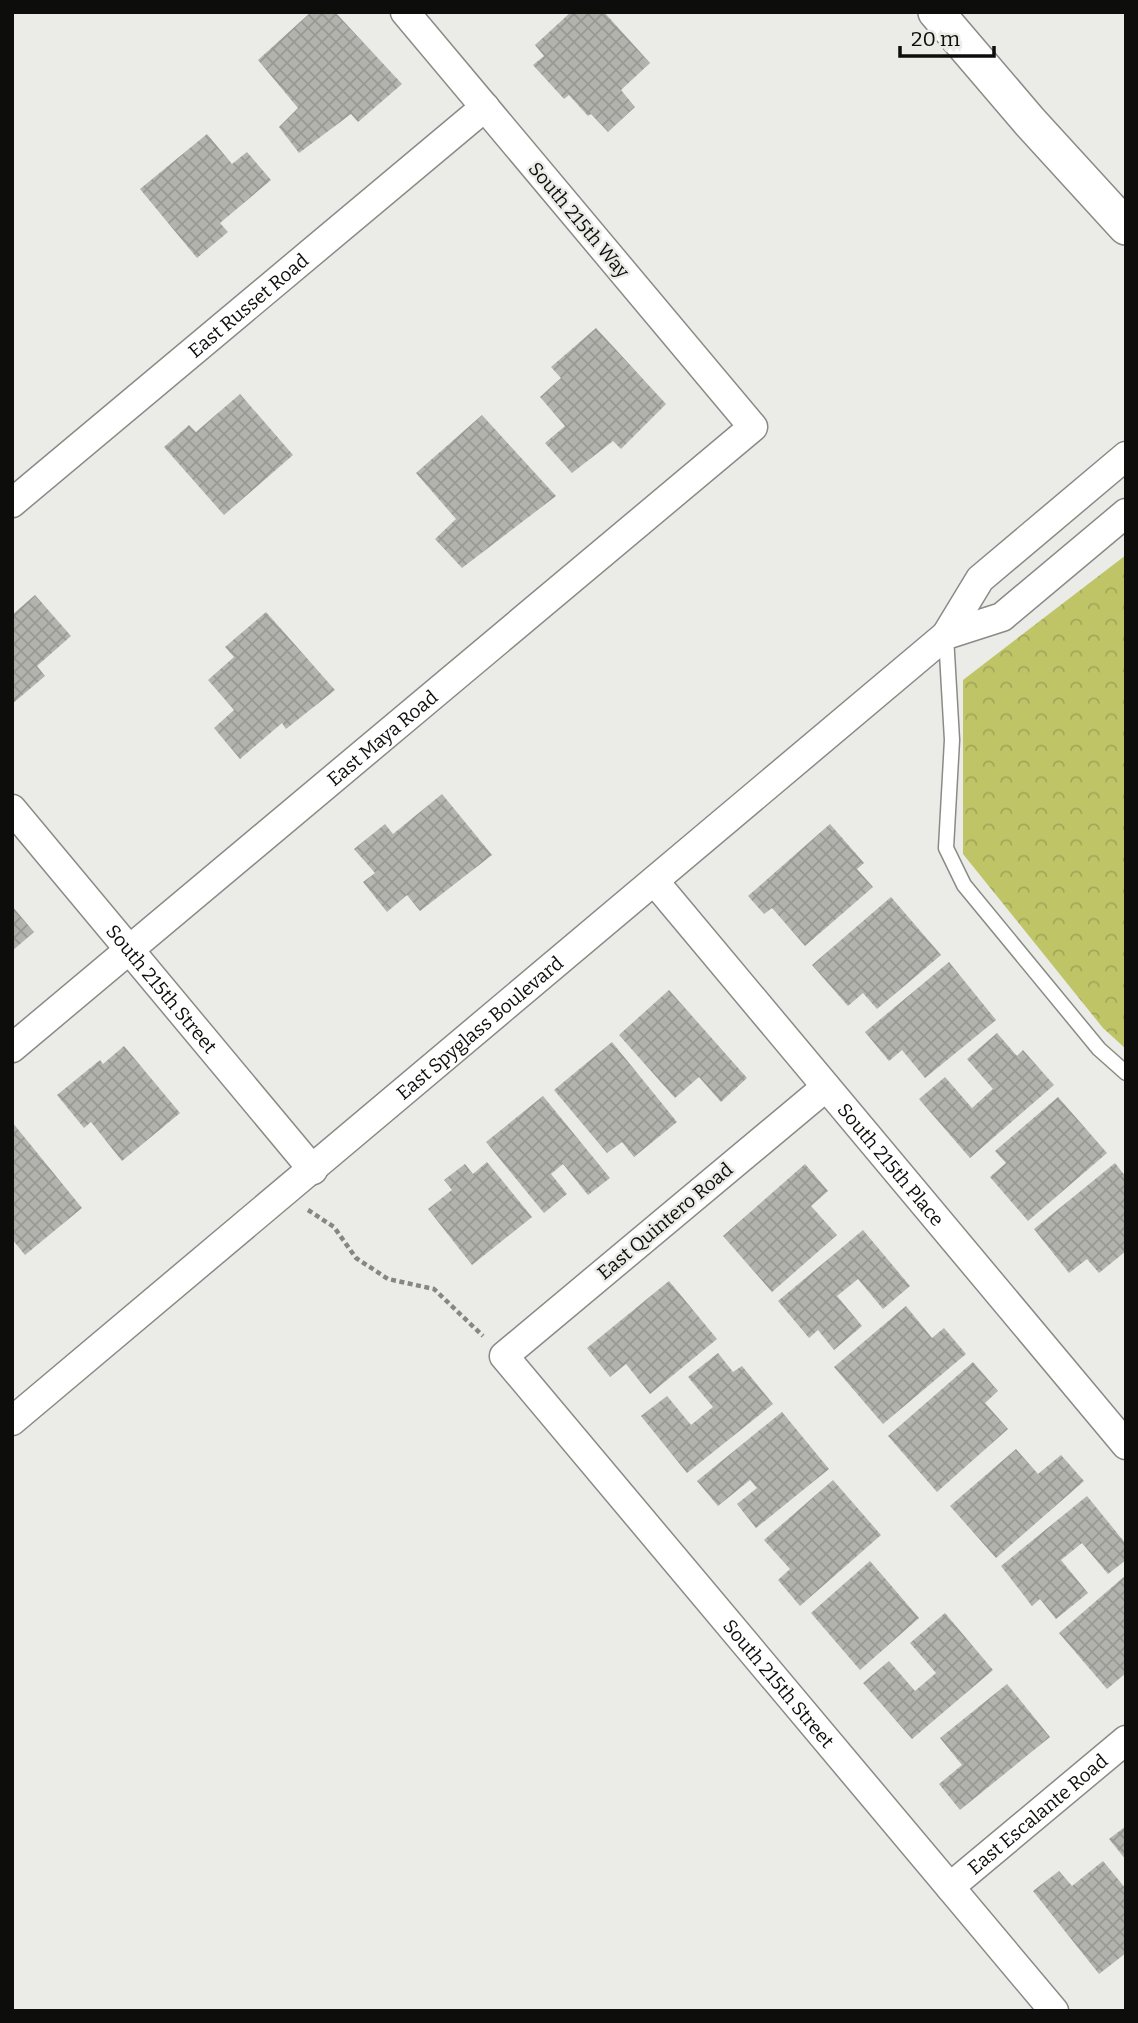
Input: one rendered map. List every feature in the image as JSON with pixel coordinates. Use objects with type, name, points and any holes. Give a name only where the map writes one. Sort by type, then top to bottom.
[{"type":"street","name":"South 215th Way","points":[[405,12],[753,427]]},
{"type":"street","points":[[936,12],[1030,122],[1126,227]]},
{"type":"street","name":"East Russet Road","points":[[12,503],[485,107]]},
{"type":"street","name":"East Maya Road","points":[[12,1048],[753,427]]},
{"type":"street","name":"East Spyglass Boulevard","points":[[12,1421],[946,635],[980,579],[1126,456]]},
{"type":"street","name":"East Spyglass Boulevard","points":[[946,635],[1002,617],[1126,513]]},
{"type":"street","name":"South 215th Street","points":[[12,809],[313,1170]]},
{"type":"street","name":"South 215th Place","points":[[655,882],[1126,1445]]},
{"type":"street","name":"East Quintero Road","points":[[504,1356],[826,1087]]},
{"type":"street","name":"South 215th Street","points":[[504,1356],[1054,2011]]},
{"type":"street","name":"East Escalante Road","points":[[950,1887],[1126,1740]]},
{"type":"lane","points":[[946,635],[952,740],[946,848],[964,885],[1099,1049],[1126,1073]]},
{"type":"path","points":[[284,1194],[334,1227],[356,1258],[388,1279],[434,1289],[504,1356]]},
{"type":"green space","points":[[1126,555],[1126,1049],[1103,1028],[963,854],[963,680]]},
{"type":"building","points":[[311,12],[335,12],[402,84],[358,122],[351,114],[299,153],[279,127],[298,108],[258,60]]},
{"type":"building","points":[[571,12],[604,12],[650,63],[621,90],[635,107],[608,132],[591,114],[588,116],[569,95],[564,99],[533,65],[544,56],[535,45]]},
{"type":"building","points":[[207,134],[232,164],[247,152],[271,180],[220,223],[228,232],[197,258],[140,189]]},
{"type":"building","points":[[596,328],[666,404],[621,449],[613,441],[572,473],[545,443],[565,426],[540,397],[561,378],[551,367]]},
{"type":"building","points":[[240,394],[293,455],[224,515],[164,447],[189,425],[196,432]]},
{"type":"building","points":[[482,415],[556,496],[462,568],[435,539],[456,519],[416,473]]},
{"type":"building","points":[[35,595],[71,636],[37,666],[45,676],[12,704],[12,615]]},
{"type":"building","points":[[266,612],[335,690],[286,729],[282,723],[240,759],[214,728],[234,710],[208,680],[234,657],[225,647]]},
{"type":"building","points":[[442,794],[492,855],[420,911],[407,895],[387,912],[363,882],[375,873],[354,849],[385,824],[393,834]]},
{"type":"building","points":[[830,824],[864,863],[857,869],[873,887],[805,946],[772,908],[764,914],[748,896]]},
{"type":"building","points":[[891,897],[941,955],[877,1009],[863,993],[848,1006],[812,965]]},
{"type":"building","points":[[12,906],[34,932],[12,951]]},
{"type":"building","points":[[949,962],[996,1020],[925,1078],[902,1050],[889,1061],[865,1032]]},
{"type":"building","points":[[669,990],[747,1078],[721,1102],[699,1077],[675,1098],[619,1035]]},
{"type":"building","points":[[997,1033],[1017,1056],[1023,1050],[1054,1085],[970,1158],[919,1099],[945,1077],[972,1108],[993,1089],[967,1059]]},
{"type":"building","points":[[612,1042],[677,1122],[634,1157],[622,1142],[607,1153],[554,1090]]},
{"type":"building","points":[[124,1046],[180,1113],[122,1161],[91,1122],[84,1128],[57,1095],[100,1060],[103,1064]]},
{"type":"building","points":[[543,1096],[610,1178],[588,1195],[563,1164],[551,1174],[567,1194],[544,1213],[486,1142]]},
{"type":"building","points":[[1058,1097],[1107,1153],[1028,1221],[990,1177],[1006,1163],[995,1151]]},
{"type":"building","points":[[12,1122],[82,1208],[25,1255],[12,1239]]},
{"type":"building","points":[[487,1162],[532,1217],[472,1265],[428,1209],[452,1190],[444,1180],[465,1164],[473,1174]]},
{"type":"building","points":[[1115,1163],[1126,1177],[1126,1251],[1099,1273],[1087,1259],[1069,1273],[1034,1229]]},
{"type":"building","points":[[805,1164],[828,1191],[811,1206],[837,1235],[772,1292],[723,1236]]},
{"type":"building","points":[[863,1230],[910,1286],[883,1309],[858,1279],[837,1296],[862,1326],[834,1350],[818,1330],[809,1338],[778,1301]]},
{"type":"building","points":[[669,1281],[717,1339],[650,1394],[626,1364],[610,1377],[587,1348]]},
{"type":"building","points":[[906,1306],[932,1338],[944,1328],[966,1354],[883,1424],[834,1367]]},
{"type":"building","points":[[718,1353],[733,1372],[742,1366],[773,1404],[687,1473],[641,1416],[667,1396],[691,1425],[713,1407],[688,1377]]},
{"type":"building","points":[[973,1362],[998,1391],[985,1403],[1008,1429],[937,1492],[888,1436]]},
{"type":"building","points":[[782,1412],[829,1469],[756,1528],[737,1504],[757,1488],[750,1480],[718,1506],[697,1481]]},
{"type":"building","points":[[1016,1449],[1038,1474],[1061,1455],[1084,1481],[996,1558],[950,1506]]},
{"type":"building","points":[[833,1480],[881,1535],[800,1606],[778,1580],[790,1569],[764,1540]]},
{"type":"building","points":[[1087,1496],[1126,1544],[1126,1560],[1108,1574],[1082,1543],[1061,1560],[1088,1593],[1056,1619],[1040,1599],[1032,1606],[1001,1566]]},
{"type":"building","points":[[870,1561],[919,1618],[860,1670],[811,1613]]},
{"type":"building","points":[[1126,1575],[1126,1673],[1107,1689],[1059,1633]]},
{"type":"building","points":[[945,1613],[993,1670],[912,1739],[863,1683],[889,1661],[915,1691],[936,1673],[910,1643]]},
{"type":"building","points":[[1007,1684],[1050,1737],[960,1810],[939,1784],[962,1765],[940,1738]]},
{"type":"building","points":[[1126,1826],[1126,1860],[1109,1839]]},
{"type":"building","points":[[1103,1861],[1126,1889],[1126,1953],[1099,1974],[1033,1891],[1059,1871],[1072,1886]]}]
